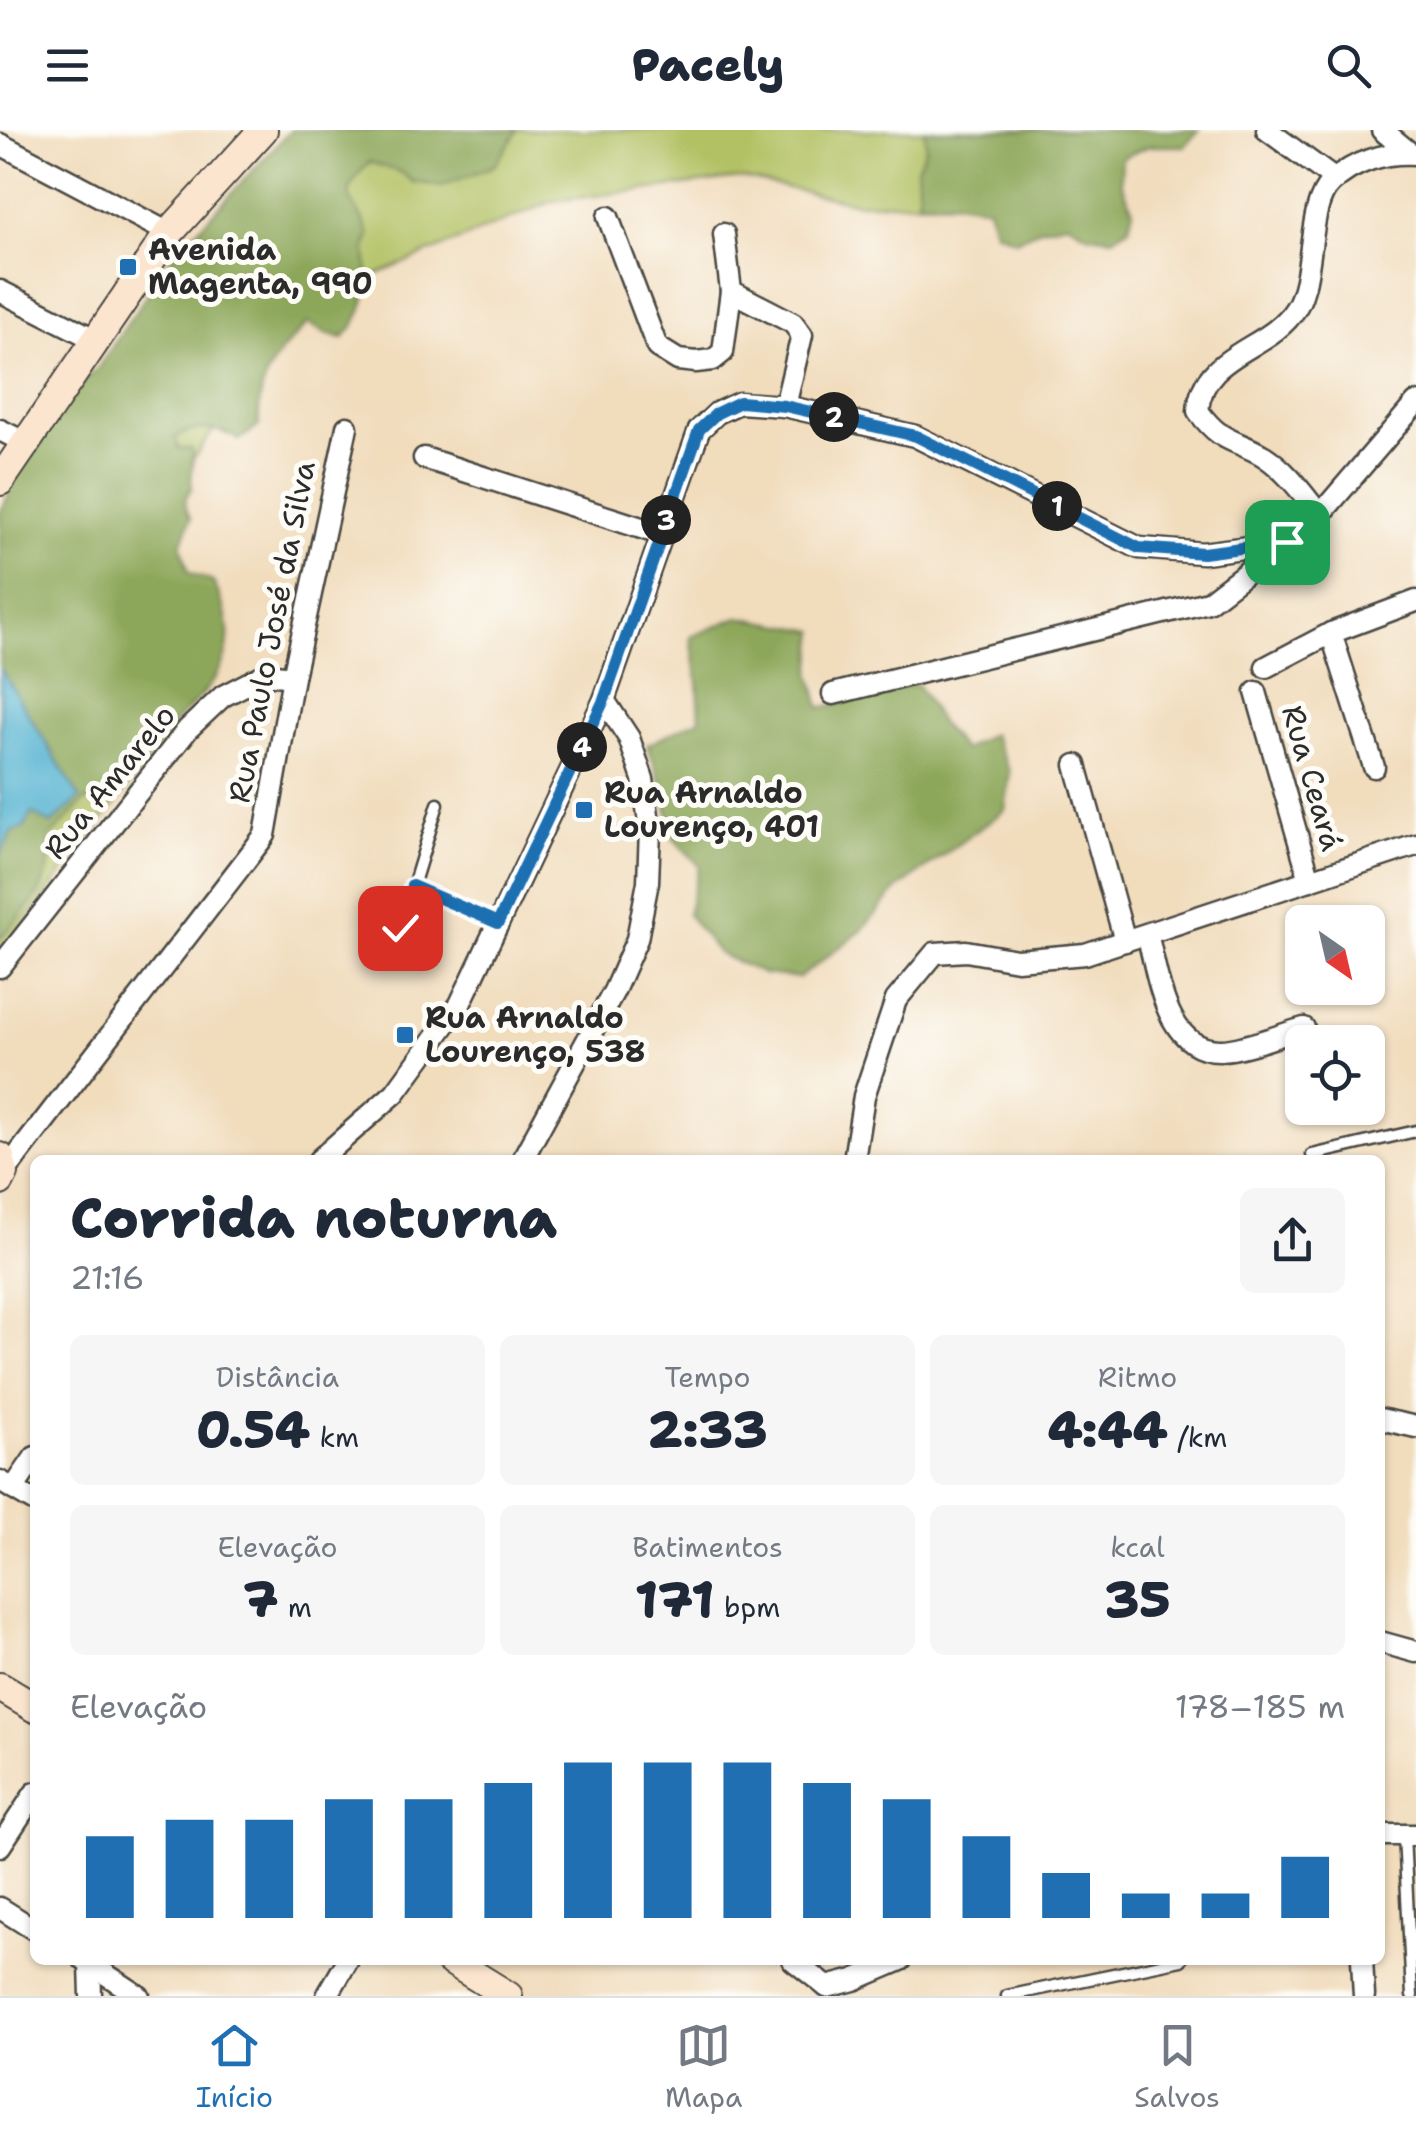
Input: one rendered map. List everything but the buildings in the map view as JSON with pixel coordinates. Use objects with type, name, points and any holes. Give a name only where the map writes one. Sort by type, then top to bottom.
[{"type":"street","points":[[1268,130],[1334,179]]},
{"type":"street","points":[[1382,130],[1413,154]]},
{"type":"street","points":[[0,481],[169,233],[257,132]]},
{"type":"street","points":[[0,144],[169,233]]},
{"type":"street","points":[[1320,515],[1284,472],[1261,454],[1234,444],[1211,428],[1198,410],[1199,395],[1229,357],[1294,311],[1308,281],[1316,217],[1326,187],[1376,155],[1413,154]]},
{"type":"street","points":[[608,217],[656,347],[678,360],[713,360],[723,352],[731,291],[724,234]]},
{"type":"street","points":[[0,291],[98,341]]},
{"type":"street","points":[[731,291],[793,323],[802,336],[785,406]]},
{"type":"street","points":[[325,1155],[395,1093],[460,1004],[604,700],[699,430],[717,413],[740,402],[785,406],[916,436],[1139,548],[1203,553],[1287,542]]},
{"type":"street","points":[[833,694],[1208,602],[1320,515],[1416,403]]},
{"type":"street","name":"Rua Paulo José da Silva","points":[[2,1170],[265,835],[347,426]]},
{"type":"street","points":[[0,430],[26,443]]},
{"type":"street","points":[[424,458],[660,534]]},
{"type":"street","points":[[1266,667],[1331,633],[1416,601]]},
{"type":"street","points":[[1331,633],[1374,768]]},
{"type":"street","name":"Rua Amarelo","points":[[0,968],[188,730],[223,696],[266,674],[294,676]]},
{"type":"street","name":"Rua Ceará","points":[[1256,692],[1310,880]]},
{"type":"street","points":[[525,1155],[622,974],[638,938],[648,882],[650,830],[643,780],[629,738],[604,700]]},
{"type":"street","points":[[1076,765],[1125,941]]},
{"type":"street","points":[[855,1155],[864,1096],[896,1000],[935,953],[966,951],[1017,960],[1086,954],[1416,845]]},
{"type":"street","points":[[1147,934],[1176,1028],[1197,1044],[1220,1050],[1285,1033]]},
{"type":"street","points":[[1385,1420],[1416,1427]]},
{"type":"street","points":[[30,1462],[7,1485],[30,1499]]},
{"type":"street","points":[[1385,1643],[1416,1652]]},
{"type":"street","points":[[0,1687],[30,1705]]},
{"type":"street","points":[[0,1846],[30,1801]]},
{"type":"street","points":[[1385,1834],[1410,1835]]},
{"type":"street","points":[[0,1908],[30,1927]]},
{"type":"street","points":[[87,1965],[91,1996]]},
{"type":"street","points":[[92,1965],[139,1996]]},
{"type":"street","points":[[327,1996],[345,1965]]},
{"type":"street","points":[[458,1965],[508,1996]]},
{"type":"street","points":[[799,1965],[824,1991]]},
{"type":"street","points":[[824,1991],[849,1965]]},
{"type":"street","points":[[824,1991],[889,1965]]},
{"type":"street","points":[[1362,1965],[1364,1996]]},
{"type":"lane","points":[[400,928],[438,804]]},
{"type":"lane","points":[[412,886],[498,923]]},
{"type":"lane","points":[[1312,1154],[1416,1131]]},
{"type":"lane","points":[[1410,1835],[1412,1996]]},
{"type":"lane","points":[[1007,1996],[1157,1965]]},
{"type":"green space","points":[[291,130],[518,130],[494,166],[442,186],[413,182],[401,172],[369,162],[349,193],[370,237],[364,302],[350,330],[343,338],[308,323],[270,368],[261,393],[259,426],[239,440],[208,429],[176,437],[178,448],[192,449],[193,455],[192,488],[185,503],[191,518],[181,545],[189,573],[213,582],[224,608],[227,650],[210,685],[157,738],[138,765],[97,803],[86,800],[49,838],[44,882],[0,939],[0,510],[8,497],[12,458],[50,409],[98,368],[172,257]]},
{"type":"green space","points":[[304,130],[1040,130],[978,202],[857,203],[742,178],[553,201],[299,307],[83,618],[176,725],[0,955],[0,533]]},
{"type":"green space","points":[[924,130],[1199,130],[1185,146],[1149,146],[1122,158],[1121,182],[1133,210],[1129,227],[1113,238],[1089,235],[1067,223],[1041,228],[1016,240],[994,231],[988,207],[919,202],[917,168],[926,147]]},
{"type":"green space","points":[[738,617],[816,631],[811,673],[820,708],[917,684],[941,724],[963,750],[992,734],[1010,772],[1005,810],[897,889],[861,931],[799,978],[764,974],[719,954],[687,914],[700,866],[674,839],[663,788],[647,745],[700,719],[691,637]]},
{"type":"water","points":[[0,668],[80,798],[51,824],[32,813],[24,828],[11,832],[0,856]]},
{"type":"place","name":"Avenida Magenta, 990","points":[[128,267]]},
{"type":"place","name":"Rua Arnaldo Lourenço, 401","points":[[584,810]]},
{"type":"place","name":"Rua Arnaldo Lourenço, 538","points":[[405,1035]]},
{"type":"route","points":[[400,928],[412,886],[498,923],[604,700],[699,430],[717,413],[740,402],[785,406],[916,436],[1139,548],[1203,553],[1287,542]]}]
